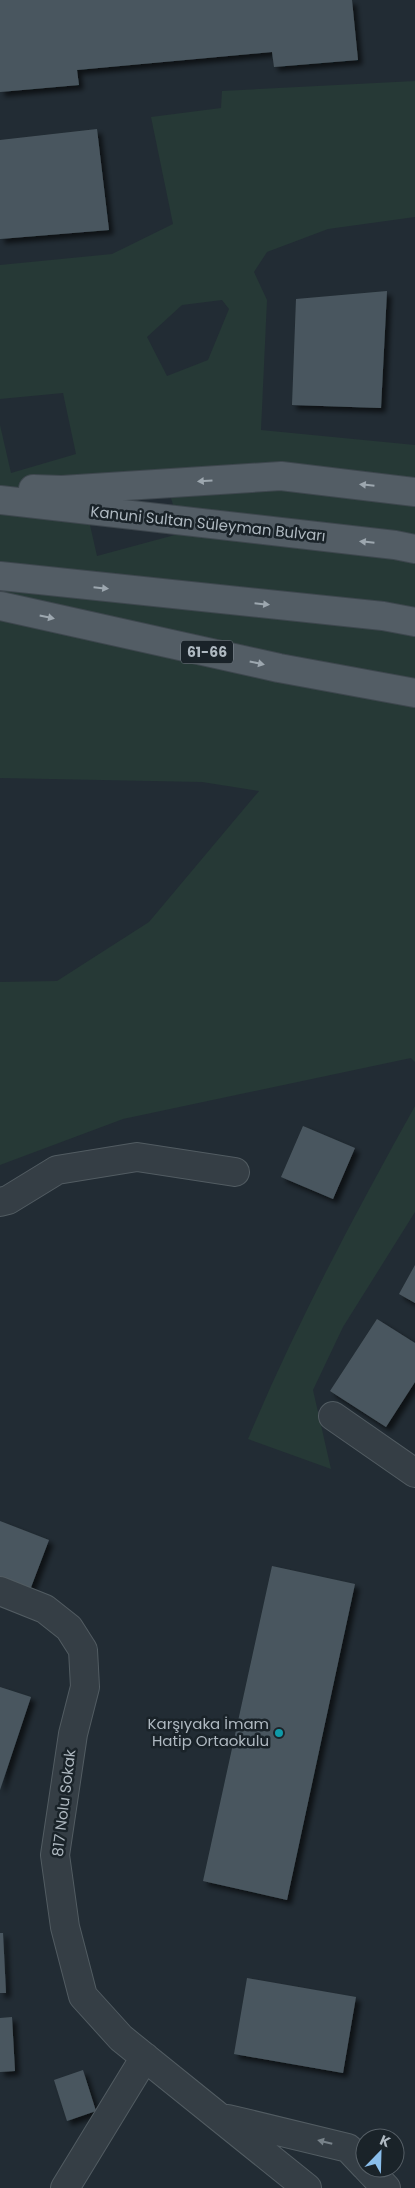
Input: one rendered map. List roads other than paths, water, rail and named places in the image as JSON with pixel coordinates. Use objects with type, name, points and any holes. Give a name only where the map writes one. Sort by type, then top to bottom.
[{"type":"main road","points":[[0,487],[62,490],[281,476],[415,492]]},
{"type":"main road","name":"Kanuni Sultan Süleyman Bulvarı","points":[[0,500],[395,545],[415,549]]},
{"type":"main road","points":[[0,576],[383,616],[415,622]]},
{"type":"main road","name":"61-66","points":[[0,606],[269,666],[415,692]]},
{"type":"street","points":[[0,1202],[8,1200],[57,1170],[137,1157],[235,1172]]},
{"type":"street","points":[[332,1416],[415,1473]]},
{"type":"street","name":"817 Nolu Sokak","points":[[0,1591],[45,1609],[69,1628],[82,1650],[85,1687],[73,1734],[55,1855],[65,1927],[83,1996],[121,2038],[307,2188]]},
{"type":"street","points":[[64,2188],[146,2057]]},
{"type":"street","name":"817 Nolu Sokak","points":[[221,2117],[348,2148],[355,2155]]},
{"type":"street","name":"817 Nolu Sokak","points":[[376,2178],[386,2188]]},
{"type":"place","name":"Karşıyaka İmam Hatip Ortaokulu","points":[[279,1733]]}]
